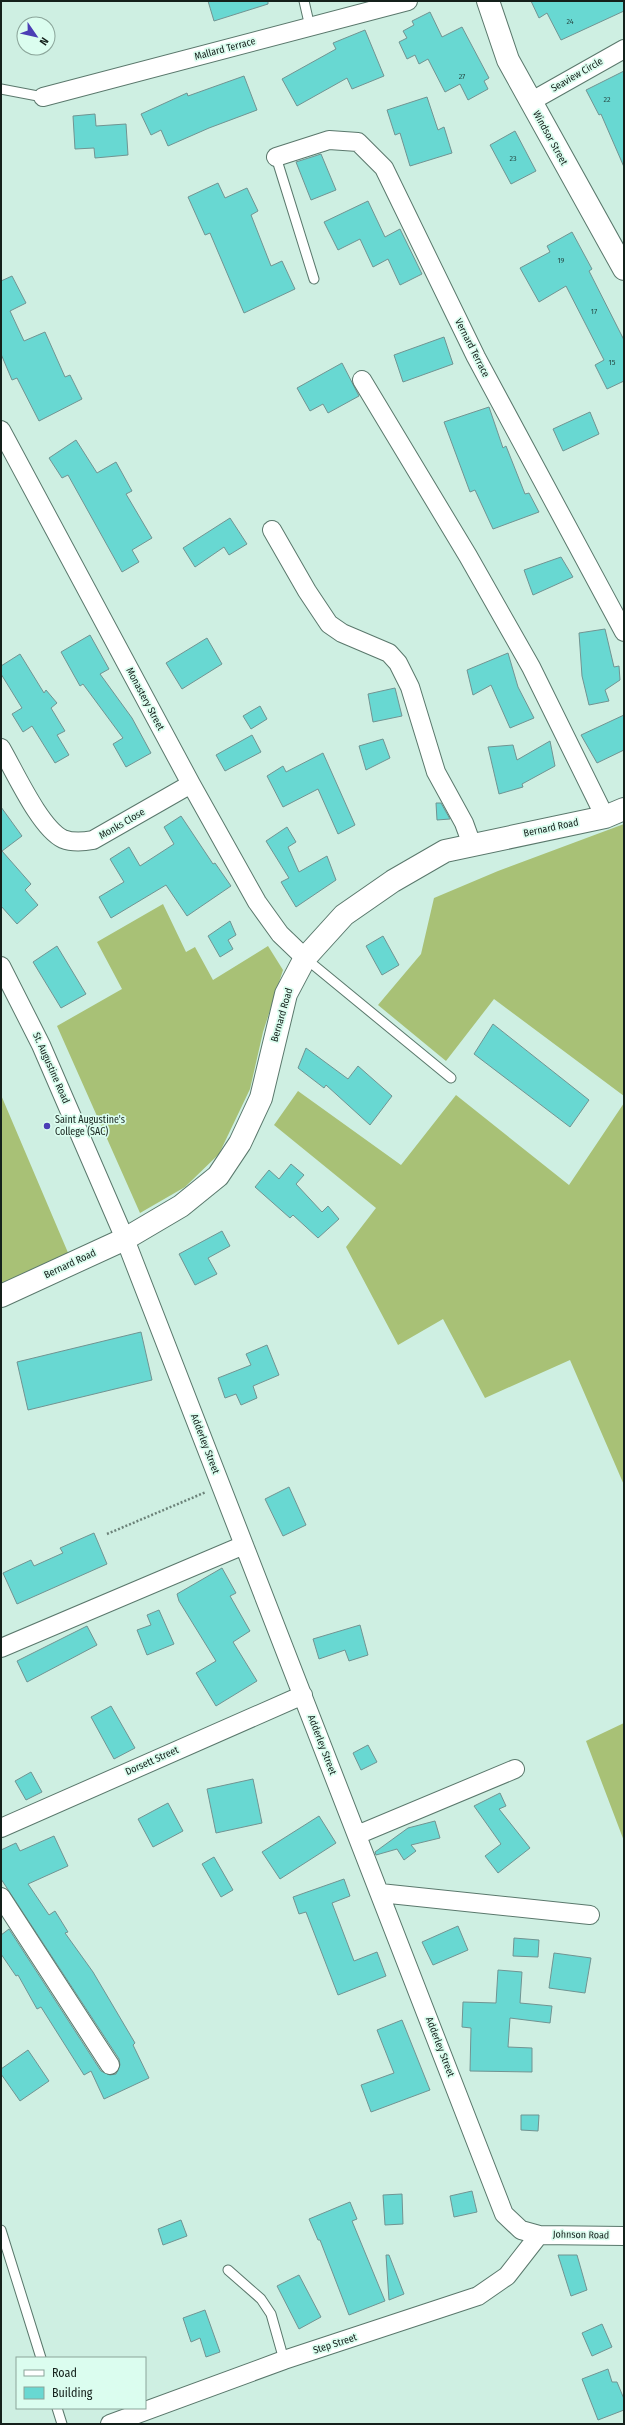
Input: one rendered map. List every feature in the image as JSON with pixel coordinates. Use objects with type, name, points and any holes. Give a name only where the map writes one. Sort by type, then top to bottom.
[{"type":"main road","name":"Windsor Street","points":[[488,1],[508,60],[624,269]]},
{"type":"main road","name":"Bernard Road","points":[[1,1296],[125,1238],[181,1206],[218,1176],[240,1143],[261,1098],[286,994],[305,958],[344,915],[387,886],[445,851],[614,813]]},
{"type":"street","name":"Mallard Terrace","points":[[43,97],[408,1]]},
{"type":"street","name":"Seaview Circle","points":[[530,102],[624,49]]},
{"type":"street","name":"Vernard Terrace","points":[[276,156],[330,140],[358,142],[384,168],[476,357],[624,632]]},
{"type":"street","points":[[362,380],[468,556],[614,813]]},
{"type":"street","name":"Monastery Street","points":[[1,430],[191,784],[257,902],[280,934],[305,958]]},
{"type":"street","points":[[272,530],[307,591],[330,624],[342,634],[389,653],[398,663],[410,687],[436,772],[464,823],[472,845]]},
{"type":"street","name":"Monks Close","points":[[1,748],[45,824],[63,839],[76,842],[94,840],[191,784]]},
{"type":"street","name":"St. Augustine Road","points":[[1,966],[41,1045],[125,1238]]},
{"type":"street","name":"Adderley Street","points":[[125,1238],[504,2214],[521,2230],[539,2235]]},
{"type":"street","points":[[1,1648],[244,1545]]},
{"type":"street","name":"Dorsett Street","points":[[1,1828],[303,1695]]},
{"type":"street","points":[[357,1834],[515,1769]]},
{"type":"street","points":[[380,1892],[590,1915]]},
{"type":"street","points":[[1,1897],[110,2065]]},
{"type":"street","name":"Johnson Road","points":[[539,2235],[624,2236]]},
{"type":"street","name":"Step Street","points":[[110,2424],[284,2360],[478,2296],[507,2276],[539,2235]]},
{"type":"lane","points":[[304,1],[310,27]]},
{"type":"lane","points":[[1,89],[43,97]]},
{"type":"lane","points":[[276,156],[314,279]]},
{"type":"lane","points":[[305,958],[451,1078]]},
{"type":"lane","points":[[1,2230],[42,2357]]},
{"type":"lane","points":[[228,2270],[261,2299],[271,2314],[284,2360]]},
{"type":"lane","points":[[57,2409],[62,2424]]},
{"type":"path","points":[[107,1534],[221,1486]]},
{"type":"green space","points":[[624,824],[624,1096],[494,999],[446,1061],[378,1005],[421,954],[434,898],[498,871]]},
{"type":"green space","points":[[163,904],[186,952],[195,947],[213,980],[268,946],[283,970],[263,1032],[250,1089],[219,1154],[185,1187],[140,1213],[57,1026],[122,989],[97,942]]},
{"type":"green space","points":[[298,1091],[401,1165],[456,1095],[569,1185],[624,1103],[624,1485],[570,1360],[485,1398],[443,1319],[398,1345],[346,1247],[376,1208],[274,1125]]},
{"type":"green space","points":[[1,1095],[69,1255],[1,1285]]},
{"type":"green space","points":[[624,1723],[624,1841],[586,1741]]},
{"type":"building","points":[[208,1],[268,1],[268,4],[214,21]]},
{"type":"building","points":[[531,1],[624,1],[624,11],[561,40],[547,13],[539,18]]},
{"type":"building","points":[[430,12],[442,37],[462,27],[489,78],[484,81],[488,89],[468,100],[460,84],[445,92],[428,59],[419,64],[415,55],[407,59],[399,42],[407,38],[403,31],[414,25],[412,21]]},
{"type":"building","points":[[365,30],[384,76],[352,89],[347,78],[297,106],[282,79],[336,49],[333,43]]},
{"type":"building","points":[[624,71],[624,167],[601,114],[599,115],[586,90]]},
{"type":"building","points":[[244,76],[257,110],[209,128],[168,146],[161,130],[151,135],[141,114],[187,93],[188,96]]},
{"type":"building","points":[[427,97],[438,130],[444,127],[452,153],[410,166],[400,133],[395,135],[387,110]]},
{"type":"building","points":[[95,114],[96,126],[126,124],[128,155],[95,158],[94,148],[75,149],[73,116]]},
{"type":"building","points":[[515,131],[536,171],[511,184],[490,145]]},
{"type":"building","points":[[321,154],[336,190],[311,200],[296,162]]},
{"type":"building","points":[[218,183],[225,198],[247,188],[258,211],[251,215],[271,266],[282,261],[295,289],[244,313],[210,233],[205,235],[188,197]]},
{"type":"building","points":[[368,201],[385,237],[400,229],[422,274],[400,285],[388,259],[373,267],[360,239],[338,250],[324,222]]},
{"type":"building","points":[[572,232],[592,269],[589,271],[624,340],[624,381],[607,389],[595,365],[604,360],[566,286],[539,302],[520,268],[550,252],[547,246]]},
{"type":"building","points":[[12,276],[26,303],[10,311],[24,341],[45,332],[65,377],[70,375],[82,399],[39,421],[17,378],[12,380],[1,354],[1,281]]},
{"type":"building","points":[[444,337],[453,364],[403,382],[394,355]]},
{"type":"building","points":[[342,363],[359,396],[328,413],[323,404],[310,411],[297,388]]},
{"type":"building","points":[[489,407],[503,448],[506,446],[525,494],[529,493],[539,512],[493,529],[475,490],[470,492],[444,422]]},
{"type":"building","points":[[590,412],[599,434],[563,451],[553,429]]},
{"type":"building","points":[[76,440],[97,473],[116,462],[132,491],[126,494],[152,538],[132,550],[139,562],[122,572],[68,475],[62,478],[49,458]]},
{"type":"building","points":[[230,518],[247,544],[229,555],[224,547],[195,567],[183,548]]},
{"type":"building","points":[[561,557],[573,577],[533,595],[524,570]]},
{"type":"building","points":[[605,629],[614,667],[619,666],[620,680],[605,690],[609,701],[589,705],[582,676],[579,633]]},
{"type":"building","points":[[90,635],[109,669],[100,674],[132,718],[151,753],[126,767],[113,744],[123,738],[83,684],[80,686],[61,652]]},
{"type":"building","points":[[207,638],[222,664],[182,689],[166,663]]},
{"type":"building","points":[[508,653],[518,687],[534,718],[510,728],[491,685],[473,695],[467,670]]},
{"type":"building","points":[[20,654],[44,693],[46,690],[57,703],[51,708],[65,731],[57,735],[69,755],[55,763],[32,726],[23,732],[12,714],[22,708],[1,674],[1,666]]},
{"type":"building","points":[[395,688],[402,716],[373,722],[368,694]]},
{"type":"building","points":[[260,706],[267,719],[251,729],[243,716]]},
{"type":"building","points":[[624,715],[624,750],[597,763],[581,735]]},
{"type":"building","points":[[252,735],[261,752],[225,771],[216,755]]},
{"type":"building","points":[[383,739],[390,758],[366,770],[359,746]]},
{"type":"building","points":[[550,741],[555,766],[522,784],[523,787],[499,794],[488,747],[513,745],[517,760]]},
{"type":"building","points":[[323,753],[355,825],[338,834],[318,789],[283,807],[267,776],[283,766],[286,772]]},
{"type":"building","points":[[436,803],[441,803],[450,819],[437,820]]},
{"type":"building","points":[[1,807],[22,836],[2,851],[31,884],[25,890],[38,905],[17,924],[1,906]]},
{"type":"building","points":[[181,816],[213,864],[215,863],[231,886],[187,916],[166,885],[111,918],[99,897],[124,882],[110,859],[129,847],[140,866],[174,844],[164,827]]},
{"type":"building","points":[[287,827],[296,842],[288,847],[299,872],[327,856],[336,880],[296,907],[281,882],[289,878],[266,841]]},
{"type":"building","points":[[230,921],[236,935],[228,940],[233,949],[220,957],[208,936]]},
{"type":"building","points":[[383,936],[399,965],[382,975],[366,946]]},
{"type":"building","points":[[57,946],[86,994],[61,1008],[33,962]]},
{"type":"building","points":[[493,1024],[589,1100],[570,1127],[474,1054]]},
{"type":"building","points":[[306,1048],[348,1079],[358,1066],[392,1096],[370,1125],[326,1085],[324,1088],[298,1068]]},
{"type":"building","points":[[291,1164],[304,1175],[296,1184],[322,1212],[328,1206],[339,1219],[318,1238],[293,1215],[290,1218],[255,1187],[269,1170],[279,1179]]},
{"type":"building","points":[[222,1231],[230,1246],[208,1258],[217,1274],[195,1285],[179,1254]]},
{"type":"building","points":[[141,1332],[152,1380],[28,1410],[17,1362]]},
{"type":"building","points":[[267,1345],[279,1375],[253,1386],[257,1398],[241,1405],[236,1394],[225,1398],[218,1378],[251,1365],[246,1354]]},
{"type":"building","points":[[289,1487],[306,1525],[283,1536],[265,1499]]},
{"type":"building","points":[[94,1533],[107,1564],[17,1604],[3,1573],[31,1560],[34,1566],[63,1553],[60,1548]]},
{"type":"building","points":[[222,1568],[236,1593],[230,1596],[250,1631],[233,1642],[257,1681],[216,1706],[196,1673],[216,1661],[179,1601],[177,1594]]},
{"type":"building","points":[[159,1610],[174,1644],[147,1655],[137,1630],[151,1625],[147,1615]]},
{"type":"building","points":[[360,1625],[368,1655],[349,1661],[345,1650],[319,1659],[313,1639]]},
{"type":"building","points":[[87,1626],[97,1645],[27,1682],[17,1661]]},
{"type":"building","points":[[111,1706],[135,1748],[114,1759],[91,1717]]},
{"type":"building","points":[[368,1745],[377,1762],[361,1770],[353,1753]]},
{"type":"building","points":[[31,1772],[42,1792],[26,1800],[15,1781]]},
{"type":"building","points":[[253,1779],[262,1823],[216,1833],[207,1789]]},
{"type":"building","points":[[500,1793],[506,1806],[499,1809],[530,1848],[498,1873],[485,1856],[501,1844],[474,1806]]},
{"type":"building","points":[[168,1803],[183,1831],[153,1847],[138,1819]]},
{"type":"building","points":[[319,1816],[336,1843],[280,1879],[262,1852]]},
{"type":"building","points":[[435,1821],[440,1838],[411,1845],[416,1851],[404,1860],[397,1849],[376,1855],[375,1852],[408,1828]]},
{"type":"building","points":[[54,1836],[68,1866],[28,1884],[49,1915],[55,1911],[68,1932],[65,1933],[93,1972],[135,2043],[133,2045],[149,2078],[104,2099],[91,2071],[84,2075],[41,2007],[37,2009],[18,1975],[16,1976],[1,1954],[1,1935],[9,1929],[101,2071],[110,2075],[116,2074],[120,2065],[119,2059],[1,1879],[1,1850],[16,1843],[20,1851]]},
{"type":"building","points":[[214,1857],[233,1890],[221,1897],[202,1864]]},
{"type":"building","points":[[344,1879],[350,1896],[332,1903],[354,1961],[377,1952],[386,1976],[338,1995],[306,1912],[299,1914],[293,1897]]},
{"type":"building","points":[[458,1926],[468,1950],[433,1965],[422,1942]]},
{"type":"building","points":[[514,1938],[539,1940],[538,1957],[513,1956]]},
{"type":"building","points":[[554,1953],[591,1958],[585,1993],[549,1988]]},
{"type":"building","points":[[498,1970],[522,1972],[520,2003],[552,2006],[550,2023],[510,2018],[508,2047],[532,2048],[532,2072],[470,2071],[471,2028],[462,2027],[463,2002],[496,2003]]},
{"type":"building","points":[[402,2020],[430,2090],[371,2112],[361,2085],[394,2073],[377,2030]]},
{"type":"building","points":[[28,2050],[49,2081],[20,2101],[1,2074],[1,2069]]},
{"type":"building","points":[[521,2115],[539,2115],[538,2131],[521,2130]]},
{"type":"building","points":[[472,2191],[477,2212],[454,2217],[450,2196]]},
{"type":"building","points":[[402,2194],[403,2224],[385,2225],[383,2195]]},
{"type":"building","points":[[350,2202],[357,2219],[352,2221],[385,2301],[349,2315],[320,2240],[318,2240],[309,2219]]},
{"type":"building","points":[[181,2220],[187,2236],[163,2245],[158,2229]]},
{"type":"building","points":[[386,2255],[389,2255],[404,2294],[389,2300]]},
{"type":"building","points":[[558,2255],[577,2255],[587,2290],[571,2296]]},
{"type":"building","points":[[299,2275],[321,2317],[299,2329],[277,2286]]},
{"type":"building","points":[[205,2310],[220,2352],[206,2357],[200,2338],[191,2342],[183,2318]]},
{"type":"building","points":[[602,2324],[612,2347],[592,2356],[582,2333]]},
{"type":"building","points":[[608,2369],[612,2382],[617,2382],[624,2399],[624,2410],[598,2420],[582,2379]]},
{"type":"place","name":"Saint Augustine's College (SAC)","points":[[47,1126]]}]
